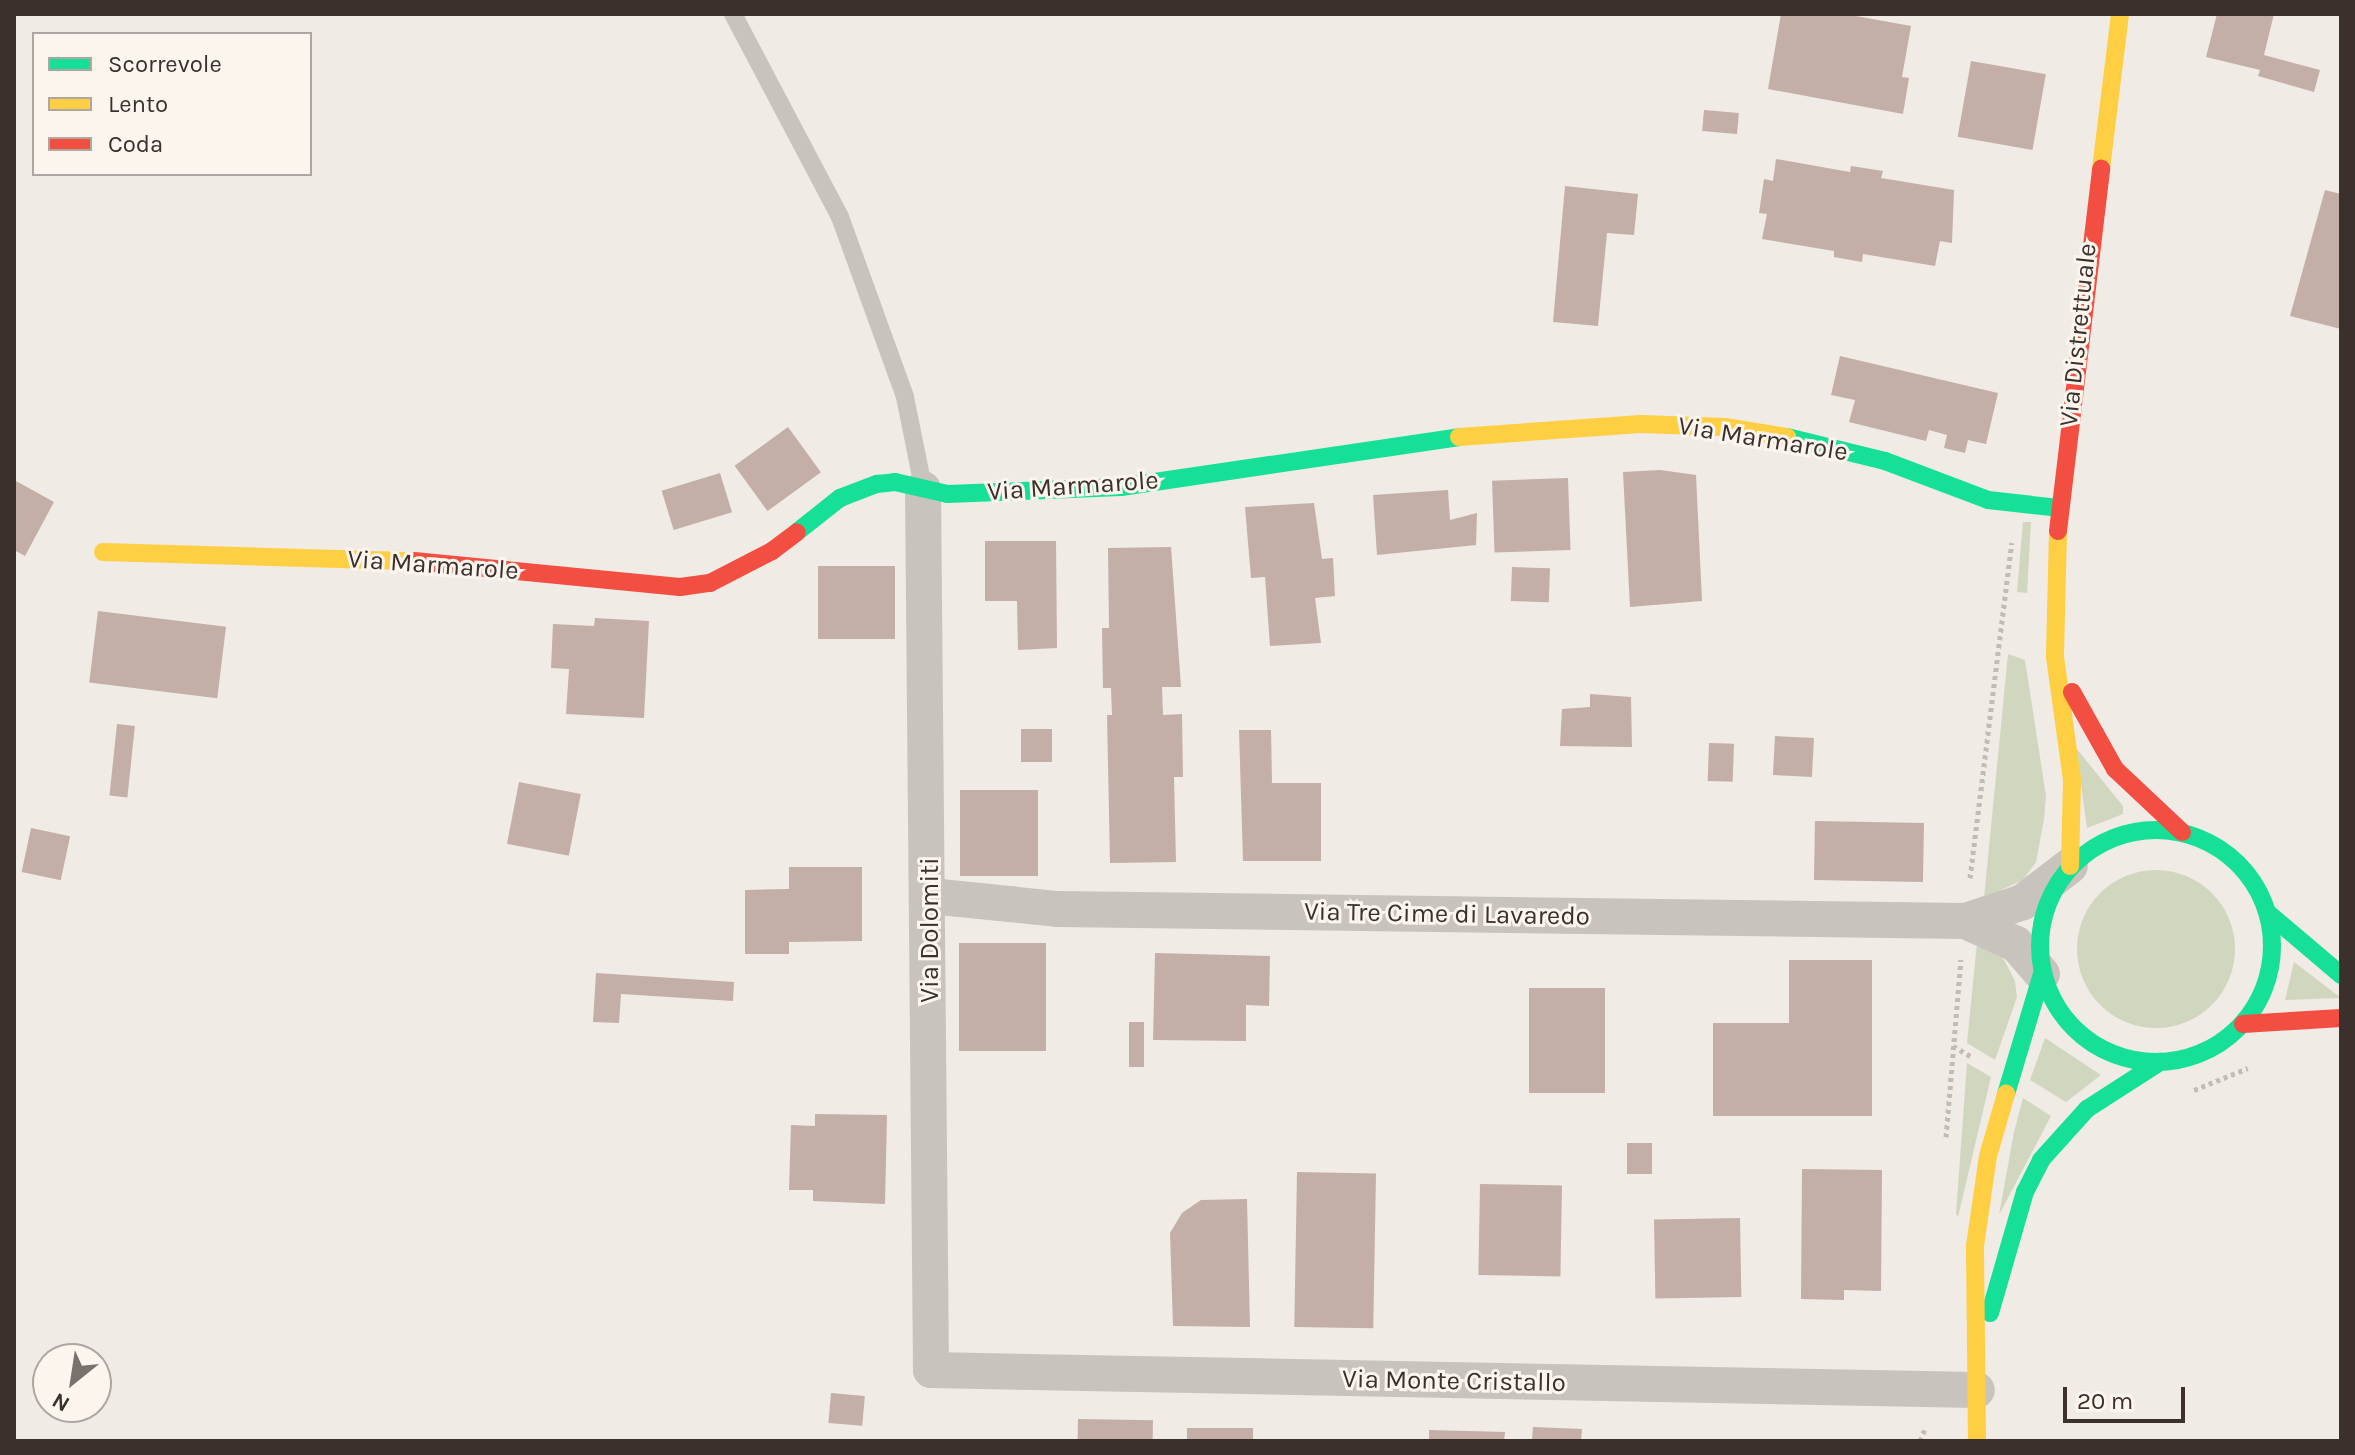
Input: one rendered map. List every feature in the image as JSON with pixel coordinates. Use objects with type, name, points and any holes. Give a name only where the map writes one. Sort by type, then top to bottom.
[{"type":"main road","name":"Via Distrettuale","points":[[2070,866],[2072,779],[2055,657],[2059,508],[2120,14]]},
{"type":"main road","name":"Via Marmarole","points":[[103,552],[442,562],[680,587],[710,583],[772,551],[858,489],[895,482],[948,494],[1121,487],[1475,435],[1681,424],[1846,449],[2017,506],[2059,508]]},
{"type":"main road","name":"Via Distrettuale","points":[[2055,657],[2089,730],[2115,769],[2182,832]]},
{"type":"main road","name":"Via Distrettuale","points":[[2152,829],[2182,832],[2211,843],[2235,861],[2268,913],[2272,952],[2264,990],[2243,1024],[2219,1044],[2191,1057],[2160,1062],[2121,1057],[2086,1039],[2058,1011],[2042,974],[2039,935],[2049,898],[2070,866],[2094,847],[2121,834],[2152,829]]},
{"type":"main road","points":[[2268,913],[2341,975]]},
{"type":"main road","name":"Via Distrettuale","points":[[1977,1441],[1975,1246],[1988,1156],[2042,974]]},
{"type":"main road","points":[[2243,1024],[2341,1018]]},
{"type":"main road","name":"Via Distrettuale","points":[[1978,1354],[2025,1192],[2041,1160],[2087,1109],[2160,1062]]},
{"type":"street","name":"Via Dolomiti","points":[[923,489],[930,896],[931,1370]]},
{"type":"street","name":"Via Tre Cime di Lavaredo","points":[[930,896],[1058,909],[1965,921],[2023,902],[2070,866]]},
{"type":"street","name":"Via Tre Cime di Lavaredo","points":[[1965,921],[2016,944],[2042,974]]},
{"type":"street","name":"Via Monte Cristallo","points":[[931,1370],[1977,1390]]},
{"type":"lane","points":[[733,14],[840,217],[905,397],[923,489]]},
{"type":"path","points":[[1969,884],[2017,506]]},
{"type":"path","points":[[2187,1094],[2257,1064]]},
{"type":"green space","points":[[2023,522],[2031,522],[2027,593],[2017,592]]},
{"type":"green space","points":[[2008,654],[2025,660],[2046,796],[2044,819],[2036,862],[2023,880],[1984,898]]},
{"type":"green space","points":[[2076,748],[2123,806],[2123,814],[2087,828]]},
{"type":"green space","points":[[2156,870],[2186,876],[2212,893],[2229,919],[2235,949],[2229,979],[2212,1005],[2186,1022],[2156,1028],[2126,1022],[2100,1005],[2083,979],[2077,949],[2083,919],[2100,893],[2126,876]]},
{"type":"green space","points":[[1977,943],[2001,954],[2015,981],[2017,997],[1995,1060],[1967,1043]]},
{"type":"green space","points":[[2294,962],[2341,998],[2285,1000]]},
{"type":"green space","points":[[2045,1038],[2101,1075],[2066,1102],[2030,1080]]},
{"type":"green space","points":[[1967,1063],[1991,1077],[1958,1217],[1956,1214]]},
{"type":"green space","points":[[2023,1098],[2051,1116],[1999,1215],[2014,1132]]},
{"type":"building","points":[[1781,14],[1845,14],[1911,26],[1902,77],[1909,78],[1903,114],[1768,89]]},
{"type":"building","points":[[2217,14],[2274,14],[2264,55],[2320,70],[2314,92],[2258,76],[2260,70],[2206,57]]},
{"type":"building","points":[[1971,61],[2046,74],[2032,150],[1958,137]]},
{"type":"building","points":[[1704,110],[1739,113],[1737,134],[1702,131]]},
{"type":"building","points":[[1776,159],[1850,172],[1851,166],[1883,171],[1881,178],[1954,190],[1952,243],[1940,241],[1935,266],[1863,254],[1862,262],[1834,257],[1834,251],[1762,239],[1767,214],[1759,213],[1764,179],[1773,181]]},
{"type":"building","points":[[1565,186],[1638,194],[1634,235],[1607,233],[1598,326],[1553,322]]},
{"type":"building","points":[[2325,190],[2341,194],[2341,329],[2290,316]]},
{"type":"building","points":[[1840,356],[1998,393],[1986,444],[1968,440],[1965,453],[1944,448],[1947,435],[1929,430],[1926,441],[1849,422],[1855,400],[1831,395]]},
{"type":"building","points":[[788,427],[821,472],[768,511],[735,466]]},
{"type":"building","points":[[1660,470],[1696,475],[1702,601],[1630,607],[1623,472]]},
{"type":"building","points":[[720,473],[732,512],[674,530],[662,491]]},
{"type":"building","points":[[1568,478],[1571,550],[1495,553],[1492,481]]},
{"type":"building","points":[[16,481],[54,502],[25,556],[14,550]]},
{"type":"building","points":[[1448,490],[1450,520],[1477,513],[1476,545],[1377,555],[1373,495]]},
{"type":"building","points":[[1314,503],[1322,559],[1333,558],[1335,596],[1315,598],[1321,643],[1270,646],[1265,577],[1251,578],[1245,507]]},
{"type":"building","points":[[985,541],[1056,541],[1057,648],[1018,650],[1017,601],[985,601]]},
{"type":"building","points":[[1171,547],[1181,687],[1162,687],[1163,715],[1182,714],[1183,777],[1174,777],[1176,862],[1110,863],[1107,715],[1112,715],[1111,688],[1103,688],[1102,628],[1109,628],[1108,548]]},
{"type":"building","points":[[818,566],[895,566],[895,639],[818,639]]},
{"type":"building","points":[[1512,567],[1550,568],[1549,602],[1511,601]]},
{"type":"building","points":[[98,611],[226,627],[217,698],[89,682]]},
{"type":"building","points":[[595,618],[649,621],[644,718],[566,714],[569,669],[551,668],[553,624],[594,626]]},
{"type":"building","points":[[1590,694],[1631,697],[1632,747],[1560,746],[1562,709],[1590,707]]},
{"type":"building","points":[[117,724],[135,726],[127,797],[109,796]]},
{"type":"building","points":[[1021,729],[1052,729],[1052,762],[1021,762]]},
{"type":"building","points":[[1239,730],[1271,730],[1272,783],[1321,783],[1321,861],[1243,861]]},
{"type":"building","points":[[1775,736],[1814,738],[1812,777],[1773,775]]},
{"type":"building","points":[[1709,743],[1734,744],[1733,782],[1708,781]]},
{"type":"building","points":[[519,782],[581,794],[569,856],[507,844]]},
{"type":"building","points":[[960,790],[1038,790],[1038,876],[960,876]]},
{"type":"building","points":[[1815,821],[1924,823],[1923,882],[1814,880]]},
{"type":"building","points":[[31,828],[70,836],[61,880],[22,872]]},
{"type":"building","points":[[789,867],[862,867],[862,941],[789,942],[789,954],[745,954],[745,890],[789,889]]},
{"type":"building","points":[[959,943],[1046,943],[1046,1051],[959,1051]]},
{"type":"building","points":[[1155,953],[1270,956],[1269,1006],[1246,1005],[1246,1041],[1153,1040]]},
{"type":"building","points":[[1789,960],[1872,960],[1872,1116],[1713,1116],[1713,1023],[1789,1023]]},
{"type":"building","points":[[596,973],[734,982],[733,1001],[621,994],[619,1023],[593,1022]]},
{"type":"building","points":[[1529,988],[1605,988],[1605,1093],[1529,1093]]},
{"type":"building","points":[[1129,1022],[1144,1022],[1144,1067],[1129,1067]]},
{"type":"building","points":[[815,1114],[887,1115],[885,1204],[813,1201],[813,1190],[789,1190],[791,1125],[815,1126]]},
{"type":"building","points":[[1627,1143],[1652,1143],[1652,1174],[1627,1174]]},
{"type":"building","points":[[1802,1169],[1882,1170],[1881,1291],[1844,1290],[1844,1300],[1801,1299]]},
{"type":"building","points":[[1297,1172],[1376,1173],[1373,1328],[1294,1327]]},
{"type":"building","points":[[1480,1184],[1562,1185],[1560,1276],[1478,1275]]},
{"type":"building","points":[[1247,1199],[1250,1327],[1173,1326],[1170,1233],[1182,1213],[1201,1200]]},
{"type":"building","points":[[1740,1218],[1741,1297],[1655,1298],[1654,1220]]},
{"type":"building","points":[[831,1393],[865,1396],[862,1426],[828,1423]]},
{"type":"building","points":[[1078,1419],[1153,1420],[1153,1441],[1078,1441]]},
{"type":"building","points":[[1533,1427],[1582,1429],[1581,1441],[1532,1441]]},
{"type":"building","points":[[1187,1428],[1253,1428],[1253,1441],[1187,1441]]},
{"type":"building","points":[[1429,1430],[1505,1432],[1504,1441],[1429,1441]]},
{"type":"traffic: fast","points":[[797,532],[840,498],[877,484],[895,482],[948,494],[1121,487],[1459,437]]},
{"type":"traffic: fast","points":[[1787,437],[1885,461],[1988,500],[2059,508]]},
{"type":"traffic: fast","points":[[2156,830],[2179,832],[2200,839],[2238,864],[2263,902],[2270,923],[2272,946],[2270,969],[2263,990],[2238,1028],[2200,1053],[2179,1060],[2156,1062],[2133,1060],[2112,1053],[2074,1028],[2049,990],[2042,969],[2040,946],[2042,923],[2049,902],[2074,864],[2112,839],[2133,832],[2156,830]]},
{"type":"traffic: fast","points":[[2268,913],[2341,975]]},
{"type":"traffic: fast","points":[[2006,1094],[2042,974]]},
{"type":"traffic: fast","points":[[1990,1313],[2025,1192],[2041,1160],[2087,1109],[2160,1062]]},
{"type":"traffic: slow","points":[[2101,169],[2120,14]]},
{"type":"traffic: slow","points":[[1459,437],[1641,424],[1725,427],[1787,437]]},
{"type":"traffic: slow","points":[[2058,531],[2055,657],[2072,779],[2070,866]]},
{"type":"traffic: slow","points":[[103,552],[414,561]]},
{"type":"traffic: slow","points":[[1977,1441],[1975,1246],[1988,1156],[2006,1094]]},
{"type":"traffic: jam","points":[[2058,531],[2101,169]]},
{"type":"traffic: jam","points":[[414,561],[680,587],[710,583],[772,551],[797,532]]},
{"type":"traffic: jam","points":[[2072,692],[2115,769],[2182,832]]},
{"type":"traffic: jam","points":[[2243,1024],[2341,1018]]}]
